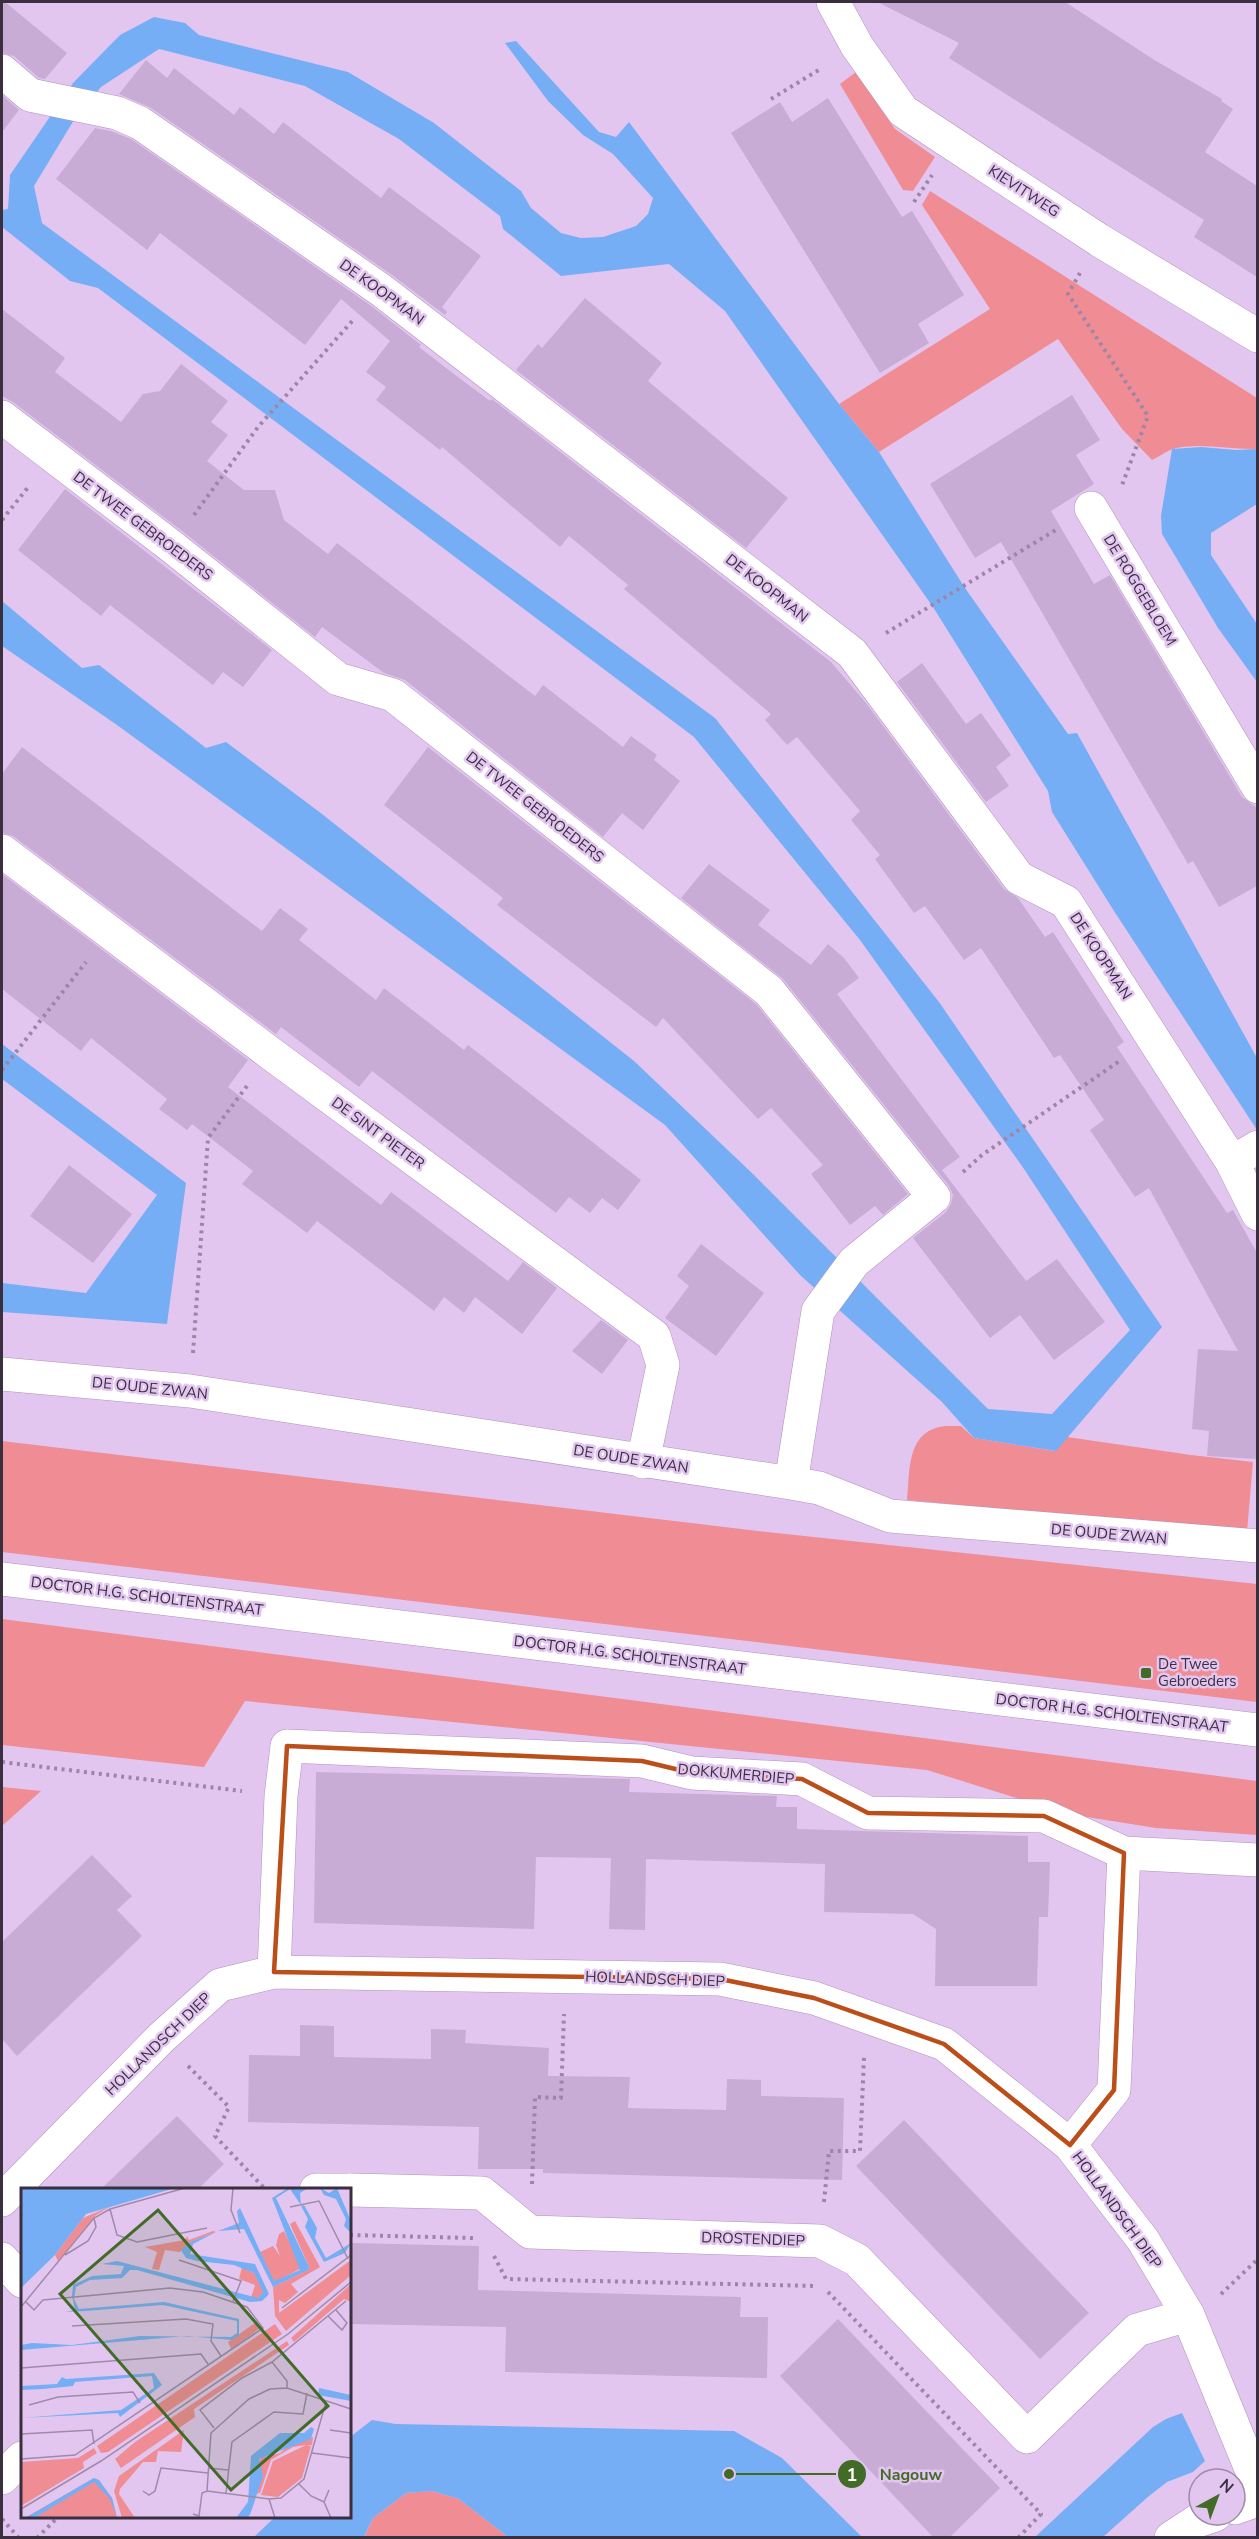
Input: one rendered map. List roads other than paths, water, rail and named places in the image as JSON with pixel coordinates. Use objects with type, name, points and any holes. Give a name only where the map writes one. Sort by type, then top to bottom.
[{"type":"street","name":"KIEVITWEG","points":[[833,2],[857,46],[903,111],[1099,240],[1257,336]]},
{"type":"street","name":"DE KOOPMAN","points":[[2,71],[30,95],[107,110],[140,123],[381,290],[852,653],[1019,878],[1066,902],[1154,1038],[1249,1152],[1257,1214]]},
{"type":"street","name":"DE TWEE GEBROEDERS","points":[[2,417],[171,546],[338,679],[393,695],[769,991],[934,1197],[854,1262],[818,1311],[792,1483]]},
{"type":"street","name":"DE ROGGEBLOEM","points":[[1091,508],[1257,787]]},
{"type":"street","name":"DE SINT PIETER","points":[[2,851],[270,1053],[654,1336],[663,1365],[643,1462]]},
{"type":"street","name":"DE OUDE ZWAN","points":[[2,1374],[190,1390],[643,1462],[792,1483],[819,1488],[890,1516],[1257,1546]]},
{"type":"street","name":"DOCTOR H.G. SCHOLTENSTRAAT","points":[[2,1579],[1257,1730]]},
{"type":"street","name":"DOKKUMERDIEP","points":[[274,1972],[281,1796],[286,1746],[642,1761],[692,1773],[802,1779],[868,1813],[1044,1815],[1124,1853]]},
{"type":"street","points":[[1070,2145],[1114,2090],[1124,1853],[1257,1860]]},
{"type":"street","name":"HOLLANDSCH DIEP","points":[[2,2200],[161,2038],[220,1985],[274,1972],[720,1979],[814,1998],[944,2044],[1070,2145],[1143,2240],[1188,2314],[1257,2486]]},
{"type":"street","name":"DROSTENDIEP","points":[[351,2190],[482,2193],[530,2232],[820,2241],[857,2260],[1028,2437],[1137,2330],[1188,2314]]},
{"type":"street","points":[[2,2259],[21,2280]]},
{"type":"street","points":[[2,2478],[21,2459]]},
{"type":"street","points":[[1172,2538],[1188,2527]]},
{"type":"water","points":[[154,17],[185,23],[199,35],[348,72],[434,123],[521,191],[531,208],[561,233],[581,238],[603,237],[636,226],[648,214],[653,198],[613,154],[583,135],[548,101],[505,43],[516,41],[599,132],[616,137],[629,122],[839,404],[879,452],[965,588],[1068,734],[1077,733],[1257,1058],[1257,1130],[1052,812],[1048,791],[933,607],[725,311],[669,264],[561,276],[503,229],[500,216],[399,139],[305,86],[159,49],[101,87],[74,120],[34,186],[42,223],[715,718],[939,1002],[1162,1327],[1056,1451],[974,1438],[942,1402],[800,1275],[665,1125],[117,725],[2,646],[2,601],[82,668],[99,665],[206,748],[226,742],[322,814],[634,1061],[753,1174],[988,1409],[1052,1414],[1130,1330],[1024,1169],[860,940],[694,737],[98,288],[70,281],[2,227],[2,210],[8,209],[10,175],[73,83],[120,35]]},
{"type":"water","points":[[1201,447],[1257,449],[1257,504],[1211,533],[1211,555],[1257,624],[1257,682],[1218,628],[1162,534],[1161,516],[1172,449]]},
{"type":"water","points":[[2,1044],[186,1183],[167,1324],[2,1312],[2,1283],[86,1293],[157,1195],[2,1079]]},
{"type":"water","points":[[1182,2413],[1205,2461],[1198,2467],[1187,2467],[1187,2474],[1167,2482],[1103,2537],[1035,2537],[1153,2427]]},
{"type":"water","points":[[372,2420],[396,2424],[734,2431],[782,2458],[862,2537],[508,2537],[459,2499],[432,2491],[406,2493],[373,2518],[364,2537],[254,2537],[274,2518],[351,2518],[351,2436]]},
{"type":"place","name":"De Twee Gebroeders","points":[[1146,1673]]},
{"type":"place","name":"Nagouw","points":[[729,2474]]}]
